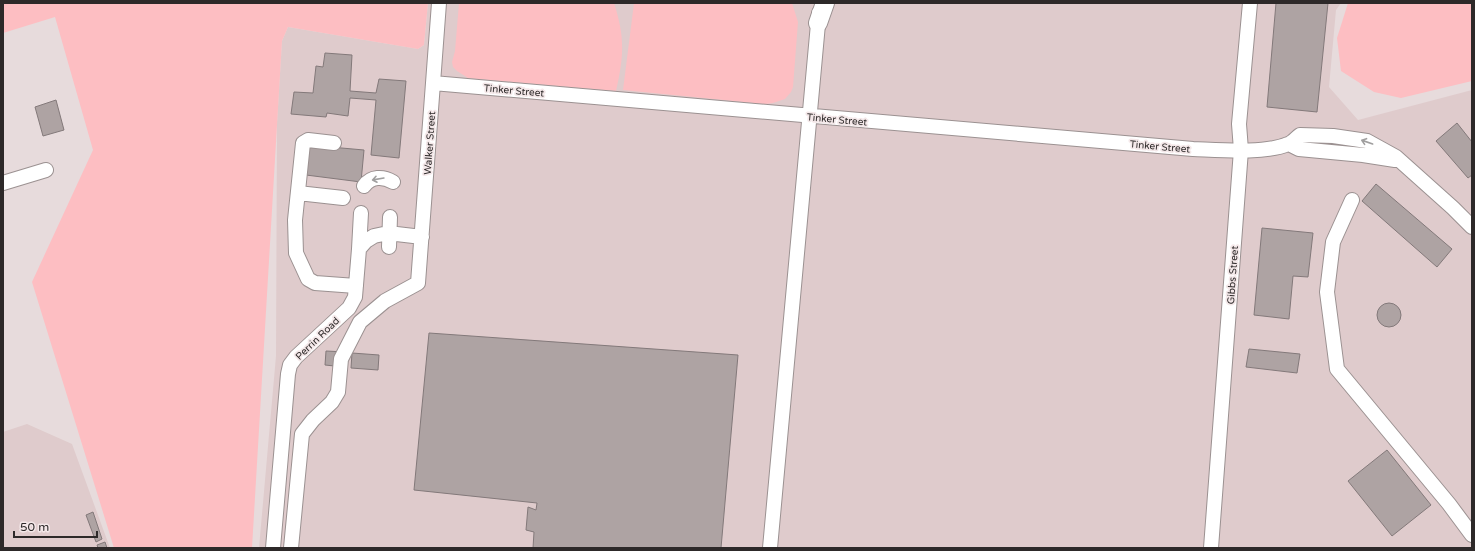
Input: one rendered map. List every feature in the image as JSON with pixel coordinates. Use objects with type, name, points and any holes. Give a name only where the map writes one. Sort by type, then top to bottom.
[{"type":"main road","points":[[818,23],[825,3]]},
{"type":"street","name":"Walker Street","points":[[291,548],[302,434],[313,420],[332,402],[338,392],[341,359],[360,322],[385,301],[418,283],[439,3]]},
{"type":"street","points":[[770,548],[818,23],[818,3]]},
{"type":"street","name":"Gibbs Street","points":[[1211,548],[1241,150],[1239,124],[1250,3]]},
{"type":"street","name":"Tinker Street","points":[[433,83],[809,117],[1186,148],[1241,150],[1273,149],[1289,144],[1299,149],[1364,155],[1401,161],[1472,227]]},
{"type":"street","points":[[334,143],[308,140],[303,143],[295,220],[296,253],[308,279],[315,283],[356,286]]},
{"type":"street","points":[[3,183],[46,170]]},
{"type":"street","points":[[364,186],[367,182],[374,178],[386,178],[393,182]]},
{"type":"street","points":[[298,193],[343,198]]},
{"type":"street","points":[[1352,200],[1333,242],[1327,292],[1337,369],[1449,504],[1472,535]]},
{"type":"street","name":"Perrin Road","points":[[273,548],[290,365],[296,357],[349,308],[354,297],[356,286],[361,213]]},
{"type":"street","points":[[390,217],[390,240]]},
{"type":"street","points":[[359,249],[366,241],[381,234],[390,240],[422,237]]},
{"type":"shaded area","points":[[3,3],[428,3],[424,45],[418,49],[288,27],[282,41],[252,548],[114,548],[32,282],[93,150],[55,17],[3,33]]},
{"type":"shaded area","points":[[428,3],[1341,3],[1336,10],[1329,87],[1358,120],[1472,90],[1472,548],[259,548],[276,356],[277,123],[282,41],[288,27],[418,49],[424,45]]},
{"type":"shaded area","points":[[459,3],[614,3],[622,37],[621,67],[616,91],[468,78],[453,67],[452,62],[455,51]]},
{"type":"shaded area","points":[[634,3],[792,3],[798,22],[793,87],[791,92],[785,99],[765,104],[623,90]]},
{"type":"shaded area","points":[[1348,3],[1472,3],[1472,81],[1401,98],[1374,92],[1341,71],[1337,38]]},
{"type":"shaded area","points":[[27,424],[72,444],[110,548],[3,548],[3,432]]},
{"type":"building","points":[[1276,3],[1328,3],[1317,112],[1267,107]]},
{"type":"building","points":[[325,53],[352,55],[350,91],[376,93],[379,79],[406,81],[399,158],[371,155],[376,100],[350,98],[348,116],[327,113],[326,117],[291,114],[294,92],[313,93],[316,66],[323,67]]},
{"type":"building","points":[[56,100],[64,130],[43,136],[35,107]]},
{"type":"building","points":[[1457,123],[1472,142],[1472,175],[1468,178],[1436,141]]},
{"type":"building","points":[[308,145],[364,150],[361,182],[306,175]]},
{"type":"building","points":[[1376,184],[1452,249],[1437,267],[1362,201]]},
{"type":"building","points":[[1262,228],[1313,233],[1308,277],[1293,276],[1289,319],[1254,315]]},
{"type":"building","points":[[1389,303],[1397,307],[1401,315],[1397,323],[1389,327],[1381,323],[1377,315],[1381,307]]},
{"type":"building","points":[[429,333],[738,355],[721,548],[533,548],[534,532],[526,530],[528,507],[536,510],[537,503],[414,490]]},
{"type":"building","points":[[1249,349],[1300,354],[1297,373],[1246,367]]},
{"type":"building","points":[[326,351],[346,352],[344,367],[325,365]]},
{"type":"building","points":[[352,353],[379,355],[378,370],[351,368]]},
{"type":"building","points":[[1387,450],[1431,505],[1392,536],[1348,481]]},
{"type":"building","points":[[93,512],[102,539],[96,542],[86,515]]},
{"type":"building","points":[[105,542],[107,548],[98,548],[97,545]]}]
